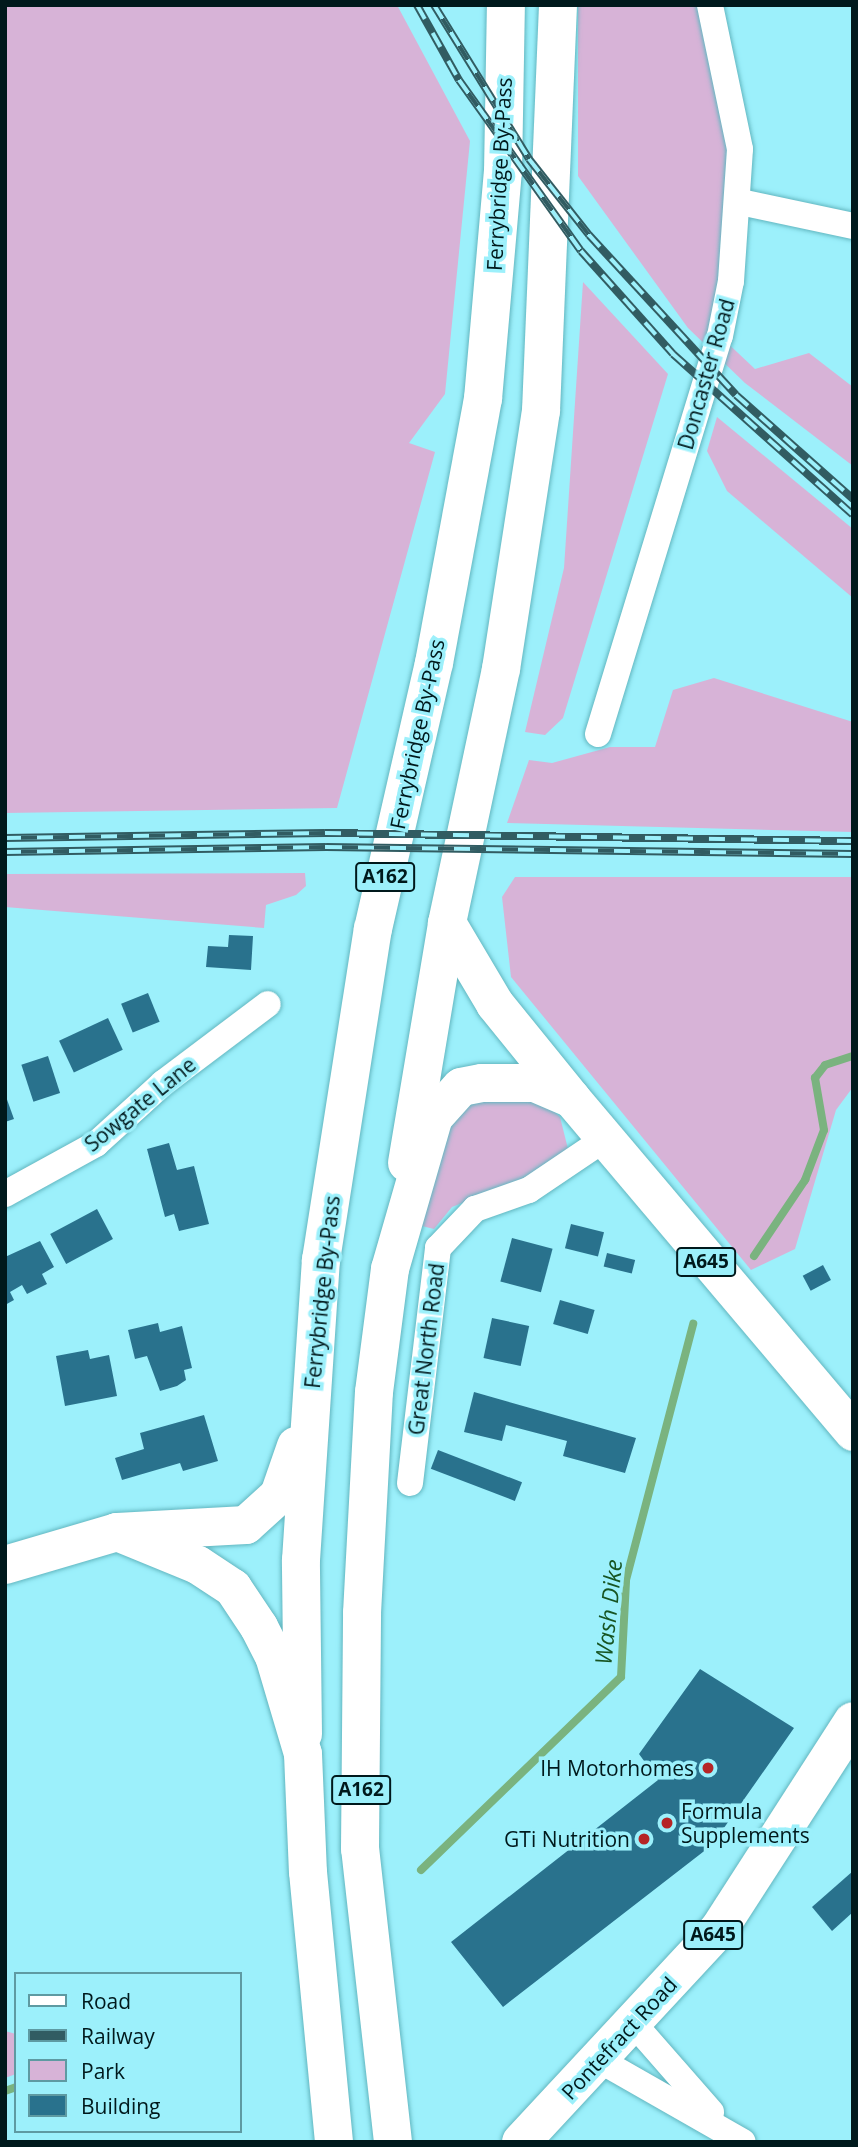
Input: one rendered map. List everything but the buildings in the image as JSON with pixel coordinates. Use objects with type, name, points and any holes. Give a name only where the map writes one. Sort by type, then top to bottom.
[{"type":"main road","name":"Ferrybridge By-Pass","points":[[303,1754],[301,1560],[321,1260],[373,929],[434,663],[483,399],[503,172],[506,5]]},
{"type":"main road","name":"A162","points":[[393,2142],[360,1849],[362,1613],[374,1392],[390,1269],[447,923],[501,668],[541,411],[558,5]]},
{"type":"main road","points":[[447,923],[495,1004],[572,1099]]},
{"type":"main road","points":[[390,1269],[434,1117],[461,1087],[535,1083],[572,1099]]},
{"type":"main road","name":"A645","points":[[572,1099],[849,1438]]},
{"type":"main road","name":"A162","points":[[5,1565],[117,1532],[246,1525],[279,1495],[310,1404]]},
{"type":"main road","name":"A162","points":[[117,1532],[198,1565],[233,1588],[274,1656],[303,1754],[309,1886],[334,2142]]},
{"type":"main road","name":"Pontefract Road","points":[[521,2142],[601,2061],[750,1888],[853,1721]]},
{"type":"street","name":"Doncaster Road","points":[[598,734],[720,336],[740,202],[740,149],[710,5]]},
{"type":"street","points":[[740,202],[853,226]]},
{"type":"street","name":"Sowgate Lane","points":[[5,1194],[96,1144],[163,1083],[268,1004]]},
{"type":"street","name":"Great North Road","points":[[410,1483],[438,1248],[475,1209],[529,1191],[603,1140]]},
{"type":"street","points":[[634,2024],[733,2134]]},
{"type":"street","points":[[601,2061],[733,2134]]},
{"type":"green space","points":[[5,5],[397,5],[470,141],[445,394],[409,443],[435,452],[337,808],[5,813]]},
{"type":"green space","points":[[578,5],[710,5],[740,149],[720,336],[755,369],[809,353],[853,387],[853,466],[745,383],[688,328],[578,176]]},
{"type":"green space","points":[[583,282],[668,374],[563,718],[545,735],[525,732],[564,568]]},
{"type":"green space","points":[[717,417],[853,529],[853,598],[727,491],[707,451]]},
{"type":"green space","points":[[714,678],[853,722],[853,832],[507,823],[529,760],[552,763],[610,747],[655,747],[673,690]]},
{"type":"green space","points":[[305,873],[306,886],[296,895],[266,905],[264,928],[5,907],[5,874]]},
{"type":"green space","points":[[515,877],[853,877],[853,1087],[836,1110],[795,1249],[751,1270],[511,977],[502,897]]},
{"type":"green space","points":[[470,1101],[543,1101],[560,1117],[568,1149],[528,1177],[452,1207],[434,1229],[418,1225],[436,1143]]},
{"type":"green space","points":[[5,2031],[14,2033],[14,2075],[5,2078]]},
{"type":"waterway","name":"Wash Dike","points":[[754,1256],[805,1180],[824,1130],[815,1078],[825,1065],[853,1056]]},
{"type":"waterway","name":"Wash Dike","points":[[421,1870],[621,1677],[626,1580],[693,1324]]},
{"type":"waterway","name":"Wash Dike","points":[[5,2091],[14,2088]]},
{"type":"railway","points":[[417,5],[459,80],[581,251],[673,354],[853,515]]},
{"type":"railway","points":[[434,5],[529,159],[589,235],[736,395],[853,499]]},
{"type":"railway","points":[[5,838],[325,833],[853,841]]},
{"type":"railway","points":[[5,852],[326,847],[853,854]]},
{"type":"place","name":"IH Motorhomes","points":[[708,1768]]},
{"type":"place","name":"Formula Supplements","points":[[667,1823]]},
{"type":"place","name":"GTi Nutrition","points":[[644,1839]]}]
